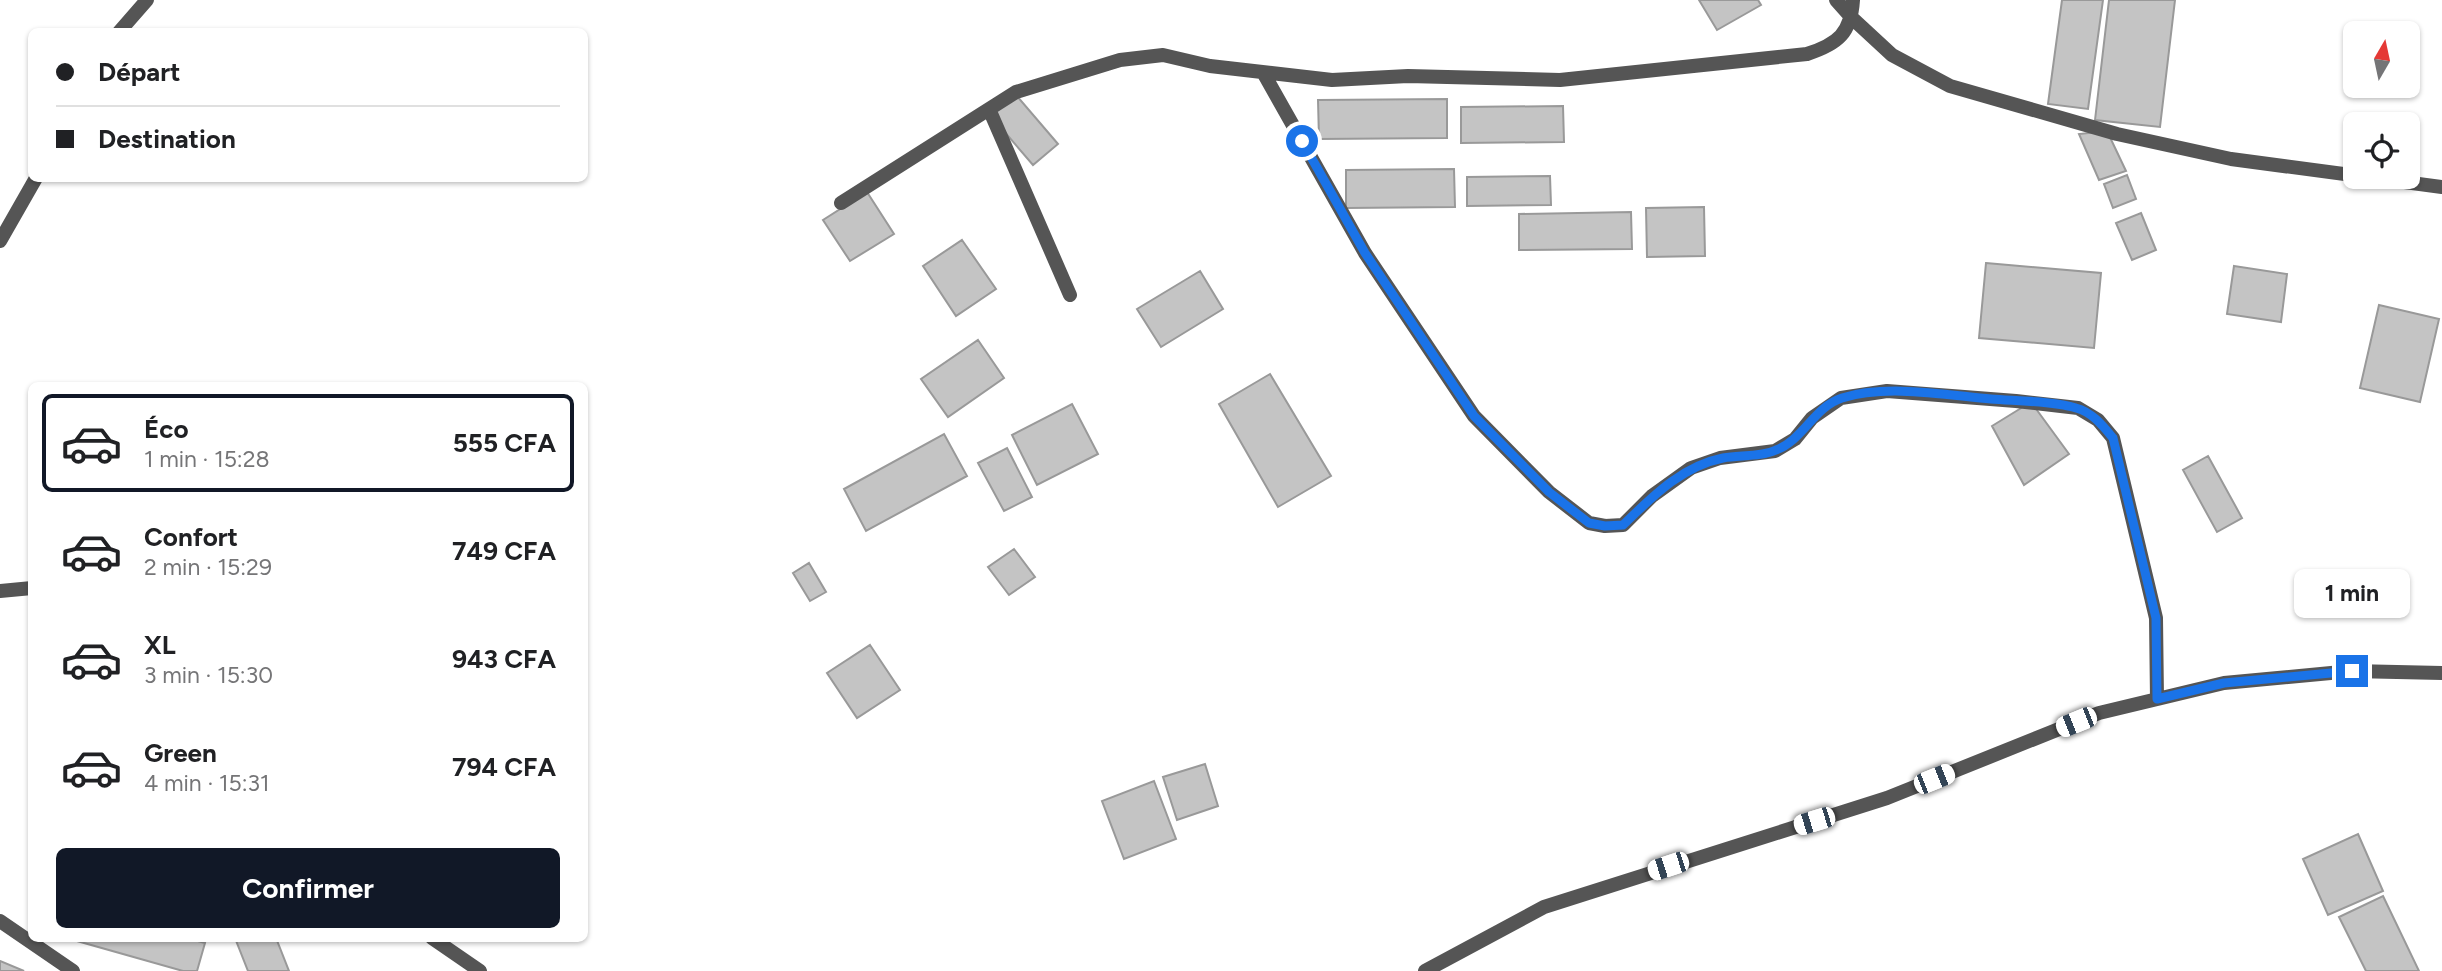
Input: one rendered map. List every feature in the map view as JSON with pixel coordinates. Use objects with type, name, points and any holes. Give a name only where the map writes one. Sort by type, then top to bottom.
[{"type":"street","points":[[122,28],[146,0]]},
{"type":"street","points":[[1836,0],[1852,19],[1892,55],[1950,86],[2117,134],[2231,159],[2442,187]]},
{"type":"street","points":[[841,203],[1016,92],[1131,59],[1163,55],[1210,66],[1264,74],[1332,80],[1408,76],[1560,80],[1807,54],[1826,48],[1838,40],[1852,19],[1853,0]]},
{"type":"street","points":[[1264,74],[1365,253],[1474,416],[1549,492],[1589,523],[1623,525],[1652,496],[1691,468],[1720,458],[1775,451],[1795,439],[1812,418],[1841,398],[1887,391],[2015,401],[2078,408],[2098,420],[2113,438],[2156,618],[2157,699]]},
{"type":"street","points":[[989,109],[1070,295]]},
{"type":"street","points":[[0,242],[34,182]]},
{"type":"street","points":[[0,592],[28,588]]},
{"type":"street","points":[[1425,971],[1544,906],[1887,798],[2099,713],[2224,683],[2352,671],[2442,673]]},
{"type":"street","points":[[0,921],[28,940]]},
{"type":"street","points":[[31,942],[73,971]]},
{"type":"street","points":[[438,942],[480,971]]},
{"type":"building","points":[[1699,0],[1758,0],[1761,5],[1717,30]]},
{"type":"building","points":[[2062,0],[2103,0],[2088,109],[2048,104]]},
{"type":"building","points":[[2109,0],[2175,0],[2160,127],[2095,120]]},
{"type":"building","points":[[1016,95],[1058,144],[1033,165],[991,116]]},
{"type":"building","points":[[1447,99],[1447,138],[1319,139],[1318,100]]},
{"type":"building","points":[[1563,106],[1564,142],[1461,143],[1461,107]]},
{"type":"building","points":[[2107,131],[2126,171],[2099,180],[2079,134]]},
{"type":"building","points":[[1454,169],[1455,207],[1346,208],[1346,170]]},
{"type":"building","points":[[2127,175],[2136,199],[2113,208],[2104,184]]},
{"type":"building","points":[[1550,176],[1551,205],[1467,206],[1467,177]]},
{"type":"building","points":[[867,192],[894,234],[850,261],[823,220]]},
{"type":"building","points":[[1704,207],[1705,256],[1647,257],[1646,208]]},
{"type":"building","points":[[1631,212],[1632,249],[1519,250],[1519,214]]},
{"type":"building","points":[[2141,213],[2156,250],[2132,260],[2116,223]]},
{"type":"building","points":[[962,240],[996,289],[956,316],[923,266]]},
{"type":"building","points":[[1986,263],[2101,273],[2094,348],[1979,338]]},
{"type":"building","points":[[2234,266],[2287,274],[2281,322],[2227,314]]},
{"type":"building","points":[[1200,271],[1223,309],[1161,347],[1137,309]]},
{"type":"building","points":[[2379,305],[2439,319],[2420,402],[2360,388]]},
{"type":"building","points":[[978,340],[1004,378],[948,417],[921,379]]},
{"type":"building","points":[[1270,374],[1331,476],[1278,507],[1219,404]]},
{"type":"building","points":[[2031,402],[2069,454],[2024,485],[1992,426]]},
{"type":"building","points":[[1072,404],[1098,454],[1037,485],[1012,435]]},
{"type":"building","points":[[944,434],[967,476],[866,531],[844,489]]},
{"type":"building","points":[[1007,448],[1032,497],[1004,511],[978,463]]},
{"type":"building","points":[[2208,456],[2242,518],[2217,532],[2183,470]]},
{"type":"building","points":[[1014,549],[1035,577],[1009,595],[988,567]]},
{"type":"building","points":[[809,563],[826,592],[810,601],[793,573]]},
{"type":"building","points":[[870,645],[900,690],[857,718],[827,673]]},
{"type":"building","points":[[1205,764],[1218,806],[1177,820],[1163,777]]},
{"type":"building","points":[[1154,781],[1176,839],[1124,859],[1102,801]]},
{"type":"building","points":[[2358,834],[2383,891],[2328,915],[2303,859]]},
{"type":"building","points":[[2383,896],[2419,971],[2366,971],[2339,917]]},
{"type":"building","points":[[81,942],[205,943],[197,971],[183,971]]},
{"type":"building","points":[[237,942],[278,942],[289,971],[248,971]]},
{"type":"building","points":[[0,961],[24,971],[0,971]]},
{"type":"route","points":[[1302,141],[1365,253],[1474,416],[1549,492],[1589,523],[1623,525],[1652,496],[1691,468],[1720,458],[1775,451],[1795,439],[1812,418],[1841,398],[1887,391],[2078,408],[2098,420],[2113,438],[2156,618],[2157,699],[2224,683],[2352,671]]}]
